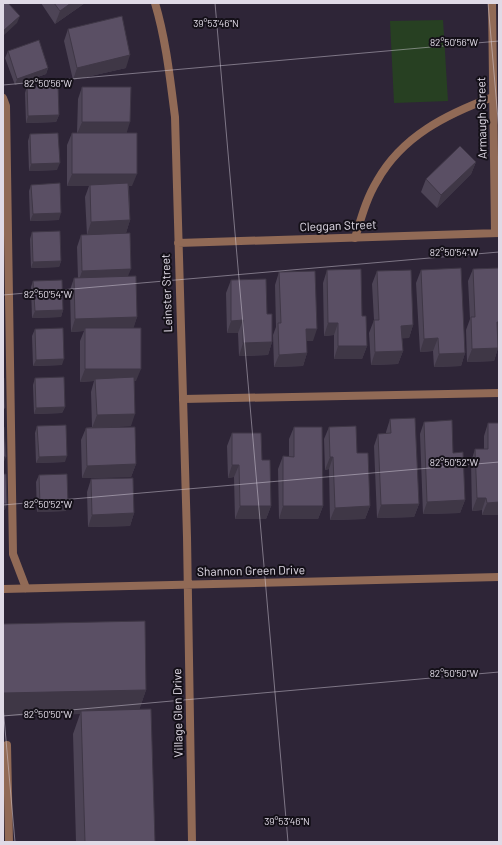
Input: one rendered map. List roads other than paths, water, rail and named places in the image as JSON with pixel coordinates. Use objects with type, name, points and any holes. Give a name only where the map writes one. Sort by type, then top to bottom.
[{"type":"street","name":"Leinster Street","points":[[155,3],[162,25],[168,56],[175,117],[187,584]]},
{"type":"street","name":"Armaugh Street","points":[[492,3],[497,233]]},
{"type":"street","points":[[355,238],[366,204],[377,181],[392,158],[410,141],[433,124],[465,107],[493,97]]},
{"type":"street","points":[[3,98],[6,106],[13,554],[26,588]]},
{"type":"street","name":"Cleggan Street","points":[[178,243],[497,233]]},
{"type":"street","points":[[183,399],[499,393]]},
{"type":"street","name":"Shannon Green Drive","points":[[3,589],[499,577]]},
{"type":"street","name":"Village Glen Drive","points":[[187,584],[192,842]]},
{"type":"street","points":[[7,745],[9,842]]}]
